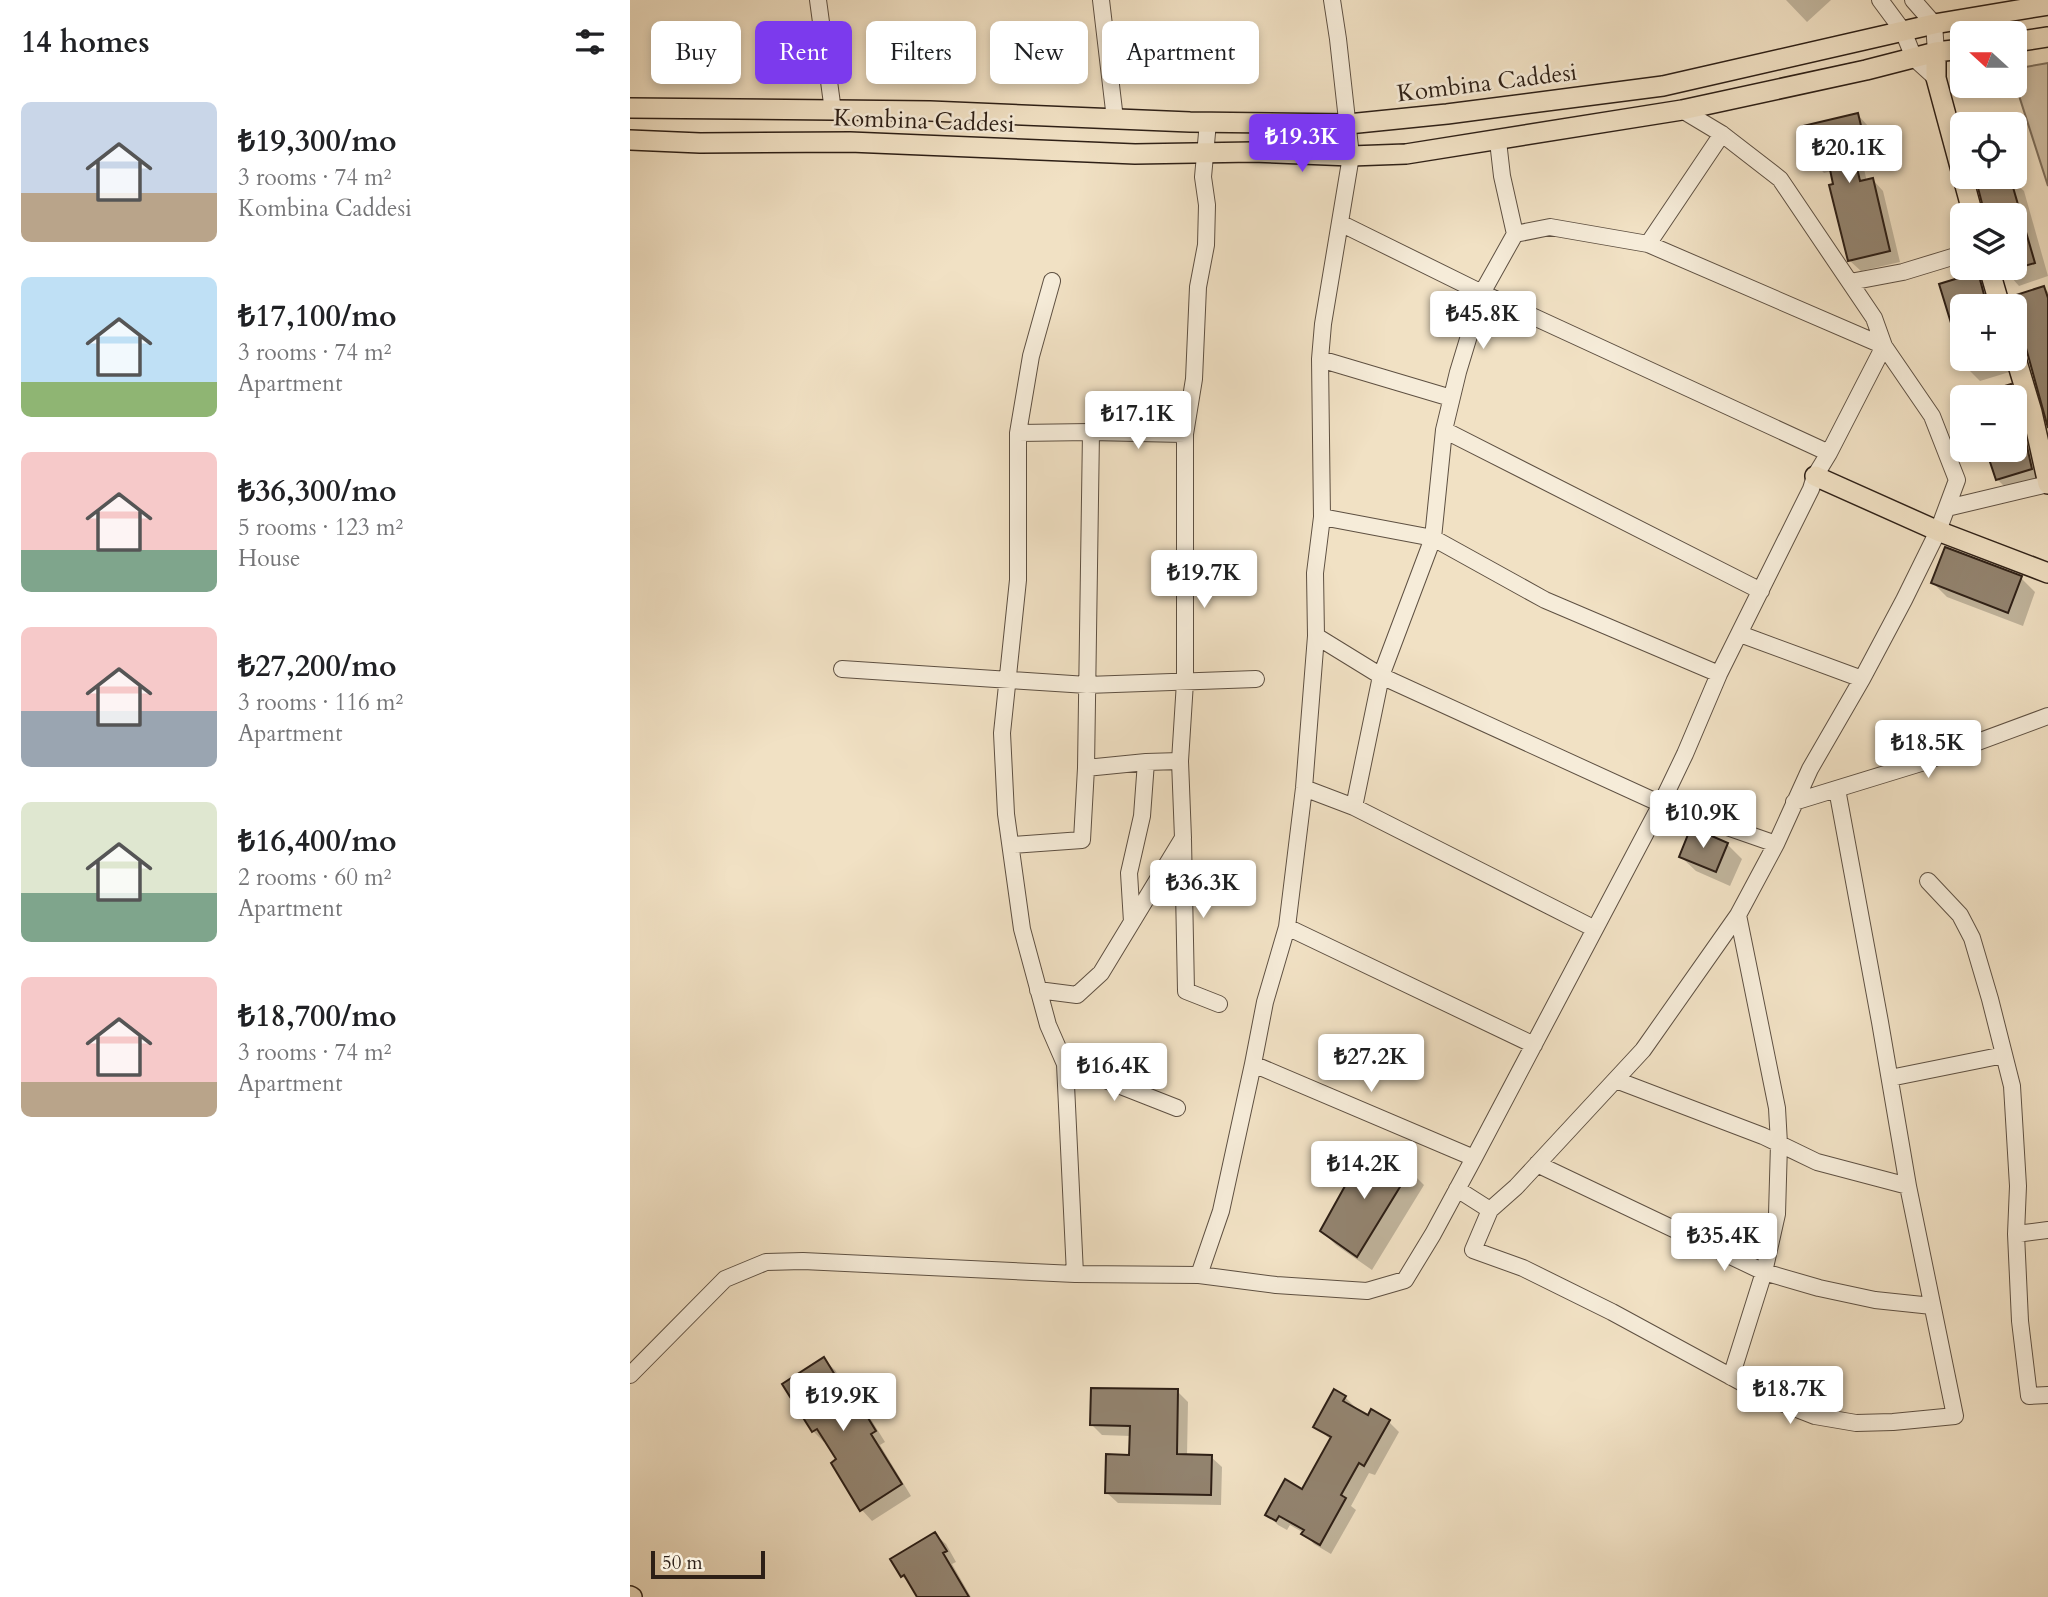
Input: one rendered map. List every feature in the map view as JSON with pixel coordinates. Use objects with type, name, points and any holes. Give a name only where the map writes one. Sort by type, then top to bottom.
[{"type":"main road","name":"Kombina Caddesi","points":[[630,108],[930,111],[1208,122],[1348,124],[1663,86],[2002,6],[2048,5]]},
{"type":"main road","points":[[2027,39],[2048,37]]},
{"type":"main road","name":"Kombina Caddesi","points":[[630,139],[701,143],[850,142],[1135,154],[1406,154],[1682,110],[1950,50]]},
{"type":"main road","points":[[1936,52],[1936,78],[1970,203]]},
{"type":"main road","points":[[2020,371],[2048,484]]},
{"type":"main road","points":[[1815,476],[1938,531],[2048,573]]},
{"type":"street","points":[[818,0],[833,111]]},
{"type":"street","points":[[1101,0],[1115,119]]},
{"type":"street","points":[[1199,1275],[1221,1211],[1265,1002],[1287,927],[1304,788],[1316,636],[1315,573],[1322,517],[1320,359],[1323,324],[1352,156],[1332,0]]},
{"type":"street","points":[[1880,0],[1903,31],[1914,58],[1936,78]]},
{"type":"street","points":[[1913,0],[1934,24],[1936,52]]},
{"type":"street","points":[[1682,110],[1722,134],[1780,179],[1874,318],[1884,346],[1932,416],[1957,480],[1938,531],[1862,679],[1810,769],[1776,844],[1738,915],[1643,1051],[1516,1187],[1490,1210],[1473,1251],[1523,1268],[1601,1306],[1774,1399],[1815,1416],[1856,1423],[1955,1416],[1908,1186],[1837,789]]},
{"type":"street","points":[[1208,122],[1203,177],[1207,205],[1206,245],[1198,287],[1195,379],[1185,434],[1185,682],[1180,761],[1186,991],[1219,1004]]},
{"type":"street","points":[[1648,244],[1722,134]]},
{"type":"street","points":[[1354,807],[1381,676],[1433,538],[1444,430],[1451,398],[1482,293],[1515,234],[1502,176],[1498,141]]},
{"type":"street","points":[[1340,223],[1482,293],[1829,453]]},
{"type":"street","points":[[1515,234],[1550,227],[1648,244],[1884,346]]},
{"type":"street","points":[[1850,282],[1903,272],[1950,258]]},
{"type":"street","points":[[1052,282],[1031,356],[1018,433],[1018,580],[1002,733],[1006,814],[1022,929],[1048,1025],[1065,1064],[1075,1274]]},
{"type":"street","points":[[630,1375],[725,1279],[765,1262],[803,1261],[1075,1274],[1199,1275],[1276,1285],[1367,1291],[1405,1280],[1474,1158],[1661,804],[1719,674],[1815,476],[1884,346]]},
{"type":"street","points":[[1320,359],[1451,398]]},
{"type":"street","points":[[1444,430],[1761,591]]},
{"type":"street","points":[[1010,845],[1082,839],[1086,768],[1091,432]]},
{"type":"street","points":[[1018,433],[1185,434]]},
{"type":"street","points":[[1947,508],[2048,484]]},
{"type":"street","points":[[1322,517],[1433,538],[1545,600],[1719,674]]},
{"type":"street","points":[[1740,634],[1862,679]]},
{"type":"street","points":[[1316,636],[1381,676],[1661,804],[1776,844]]},
{"type":"street","points":[[842,669],[1087,685],[1256,679]]},
{"type":"street","points":[[1794,802],[1921,763],[2048,716]]},
{"type":"street","points":[[1086,768],[1180,761]]},
{"type":"street","points":[[1132,922],[1129,873],[1142,816],[1146,762]]},
{"type":"street","points":[[1304,788],[1354,807],[1595,929]]},
{"type":"street","points":[[1038,990],[1077,995],[1101,973],[1184,838]]},
{"type":"street","points":[[1928,881],[1960,915],[1972,939],[2012,1086],[2018,1186],[2016,1234],[2020,1321],[2029,1396],[2048,1395]]},
{"type":"street","points":[[1731,1377],[1765,1272],[1777,1214],[1779,1144],[1777,1108],[1738,915]]},
{"type":"street","points":[[1287,927],[1534,1045]]},
{"type":"street","points":[[1890,1078],[2004,1055]]},
{"type":"street","points":[[1065,1064],[1177,1108]]},
{"type":"street","points":[[1253,1064],[1474,1158]]},
{"type":"street","points":[[1616,1080],[1779,1144],[1817,1162],[1908,1186]]},
{"type":"street","points":[[1537,1164],[1765,1272],[1819,1289],[1875,1300],[1932,1306]]},
{"type":"street","points":[[1457,1189],[1490,1210]]},
{"type":"street","points":[[2016,1234],[2048,1230]]},
{"type":"shaded area","points":[[2048,63],[2048,186],[2027,121],[2027,112],[2024,112],[2020,98],[2027,98],[2027,67]]},
{"type":"building","points":[[1858,113],[1866,147],[1853,150],[1860,181],[1873,178],[1890,251],[1848,261],[1829,185],[1833,184],[1828,160],[1812,163],[1803,126]]},
{"type":"building","points":[[1978,189],[2013,189],[2018,203],[1982,203]]},
{"type":"building","points":[[2027,235],[2035,263],[2027,265]]},
{"type":"building","points":[[1952,280],[1980,280],[1984,294],[1950,294],[1950,320],[1939,284]]},
{"type":"building","points":[[2044,286],[2048,298],[2048,428],[2027,352],[2027,294],[2019,294]]},
{"type":"building","points":[[2027,446],[2032,469],[1996,480],[1990,462],[2027,462]]},
{"type":"building","points":[[1945,547],[2022,576],[2008,613],[1931,583]]},
{"type":"building","points":[[1691,827],[1728,843],[1716,872],[1679,857]]},
{"type":"building","points":[[1365,1150],[1411,1169],[1357,1257],[1320,1231]]},
{"type":"building","points":[[824,1357],[857,1411],[862,1408],[876,1431],[871,1434],[902,1484],[860,1511],[831,1463],[836,1459],[817,1429],[812,1432],[782,1384]]},
{"type":"building","points":[[1091,1388],[1178,1389],[1177,1454],[1212,1455],[1211,1495],[1105,1493],[1106,1454],[1129,1455],[1130,1426],[1090,1425]]},
{"type":"building","points":[[1334,1389],[1346,1396],[1343,1401],[1368,1415],[1371,1409],[1390,1420],[1364,1466],[1359,1463],[1341,1495],[1346,1498],[1320,1545],[1301,1534],[1304,1530],[1279,1516],[1276,1521],[1265,1515],[1285,1479],[1302,1489],[1331,1437],[1313,1427]]},
{"type":"building","points":[[935,1532],[947,1551],[943,1553],[969,1597],[917,1597],[904,1575],[901,1577],[890,1559]]}]
